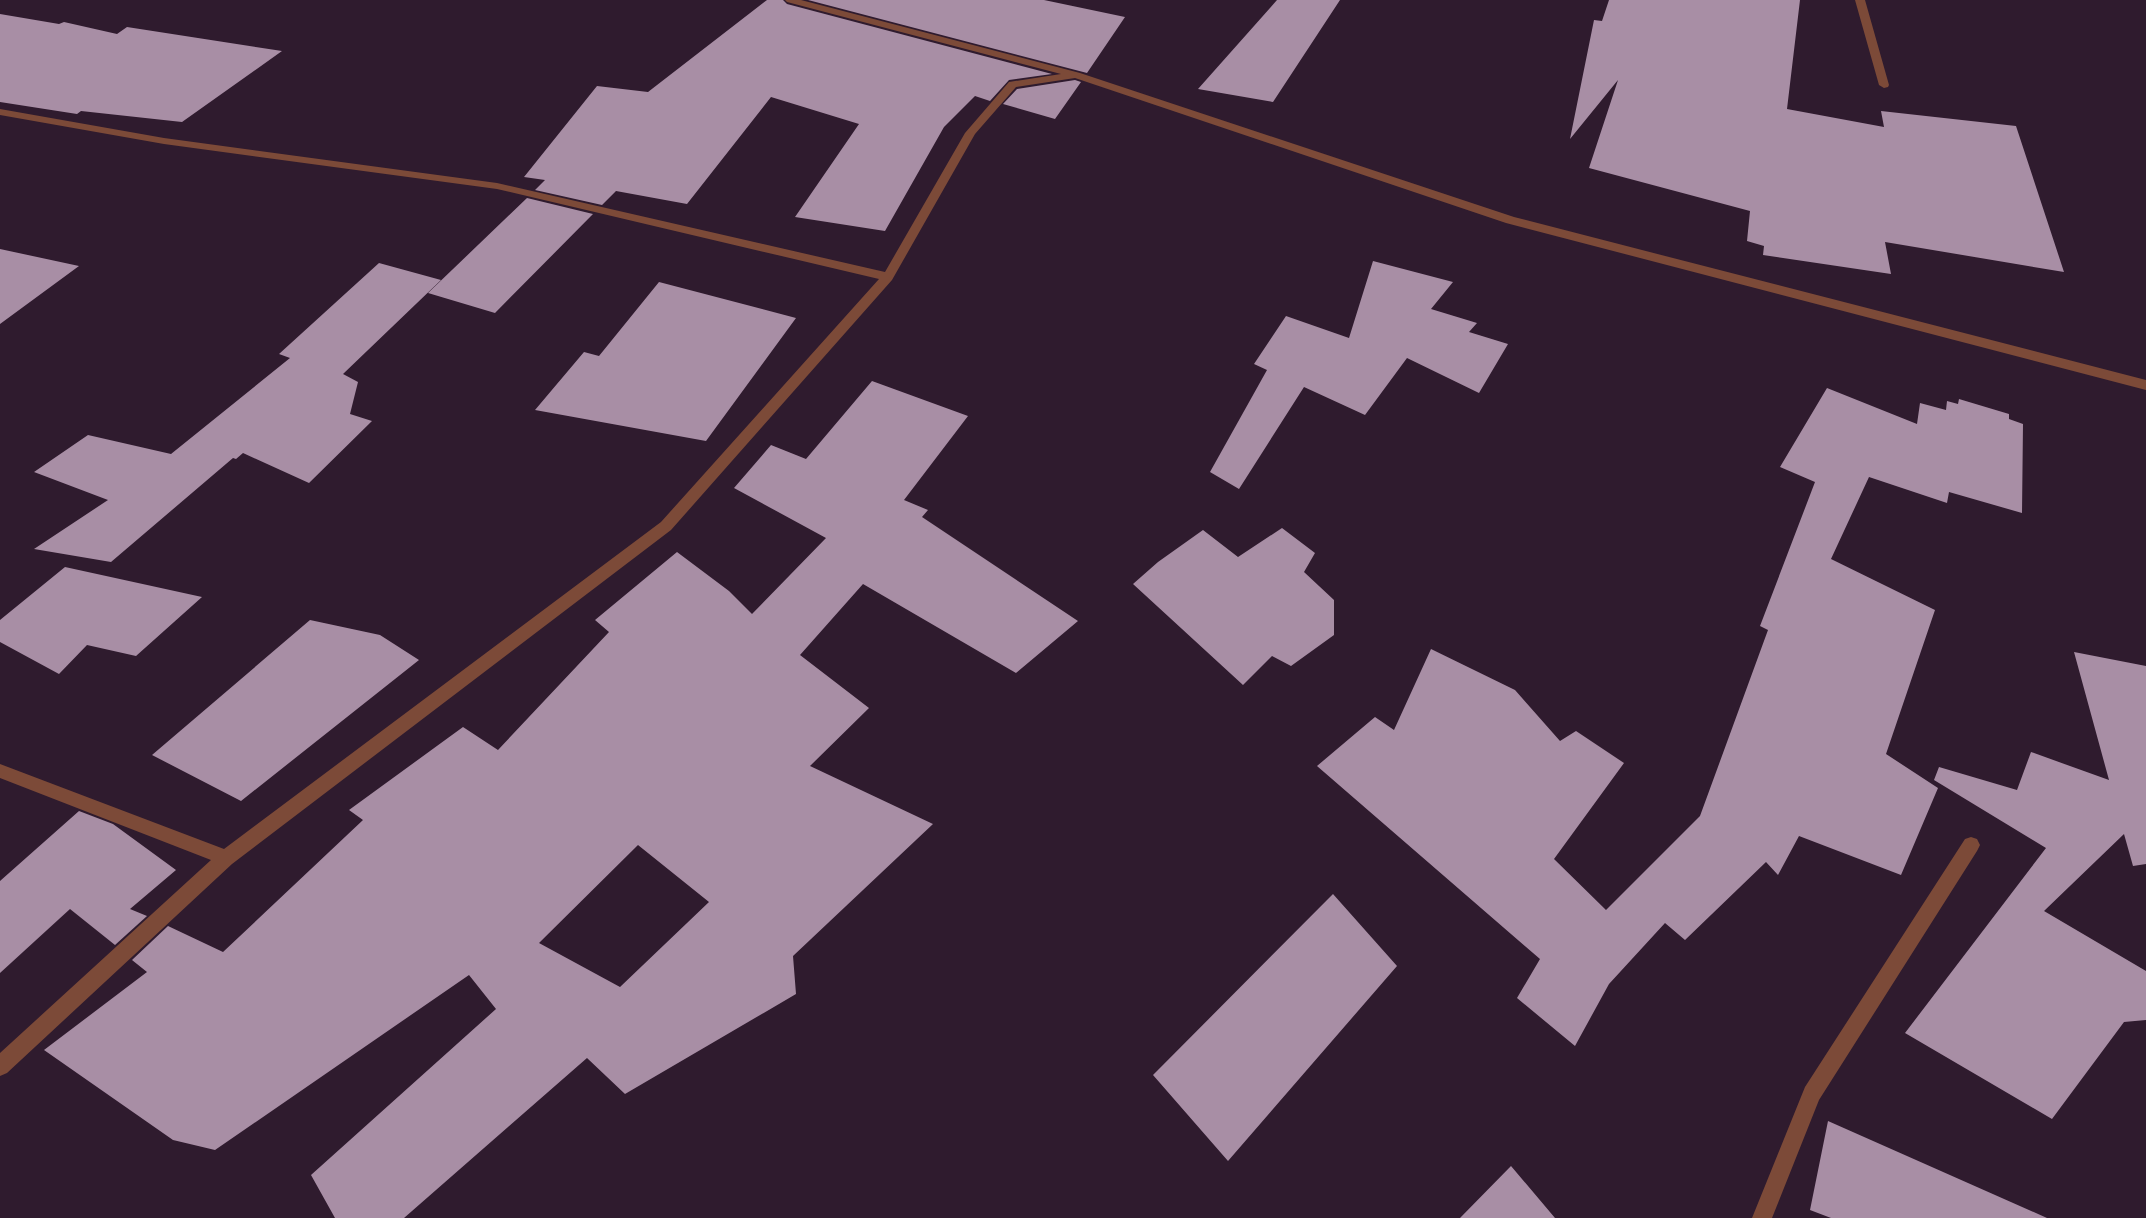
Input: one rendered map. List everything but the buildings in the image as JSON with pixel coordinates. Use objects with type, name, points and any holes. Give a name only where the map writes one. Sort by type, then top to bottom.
[{"type":"street","points":[[790,0],[1076,75],[1510,220],[2146,385]]},
{"type":"street","points":[[1860,0],[1884,85]]},
{"type":"street","points":[[0,1066],[226,858],[666,526],[888,277],[970,133],[1013,84],[1076,75]]},
{"type":"street","points":[[0,112],[164,141],[497,186],[888,277]]},
{"type":"street","points":[[0,771],[226,858]]},
{"type":"street","points":[[1762,1218],[1812,1094],[1971,845]]}]
